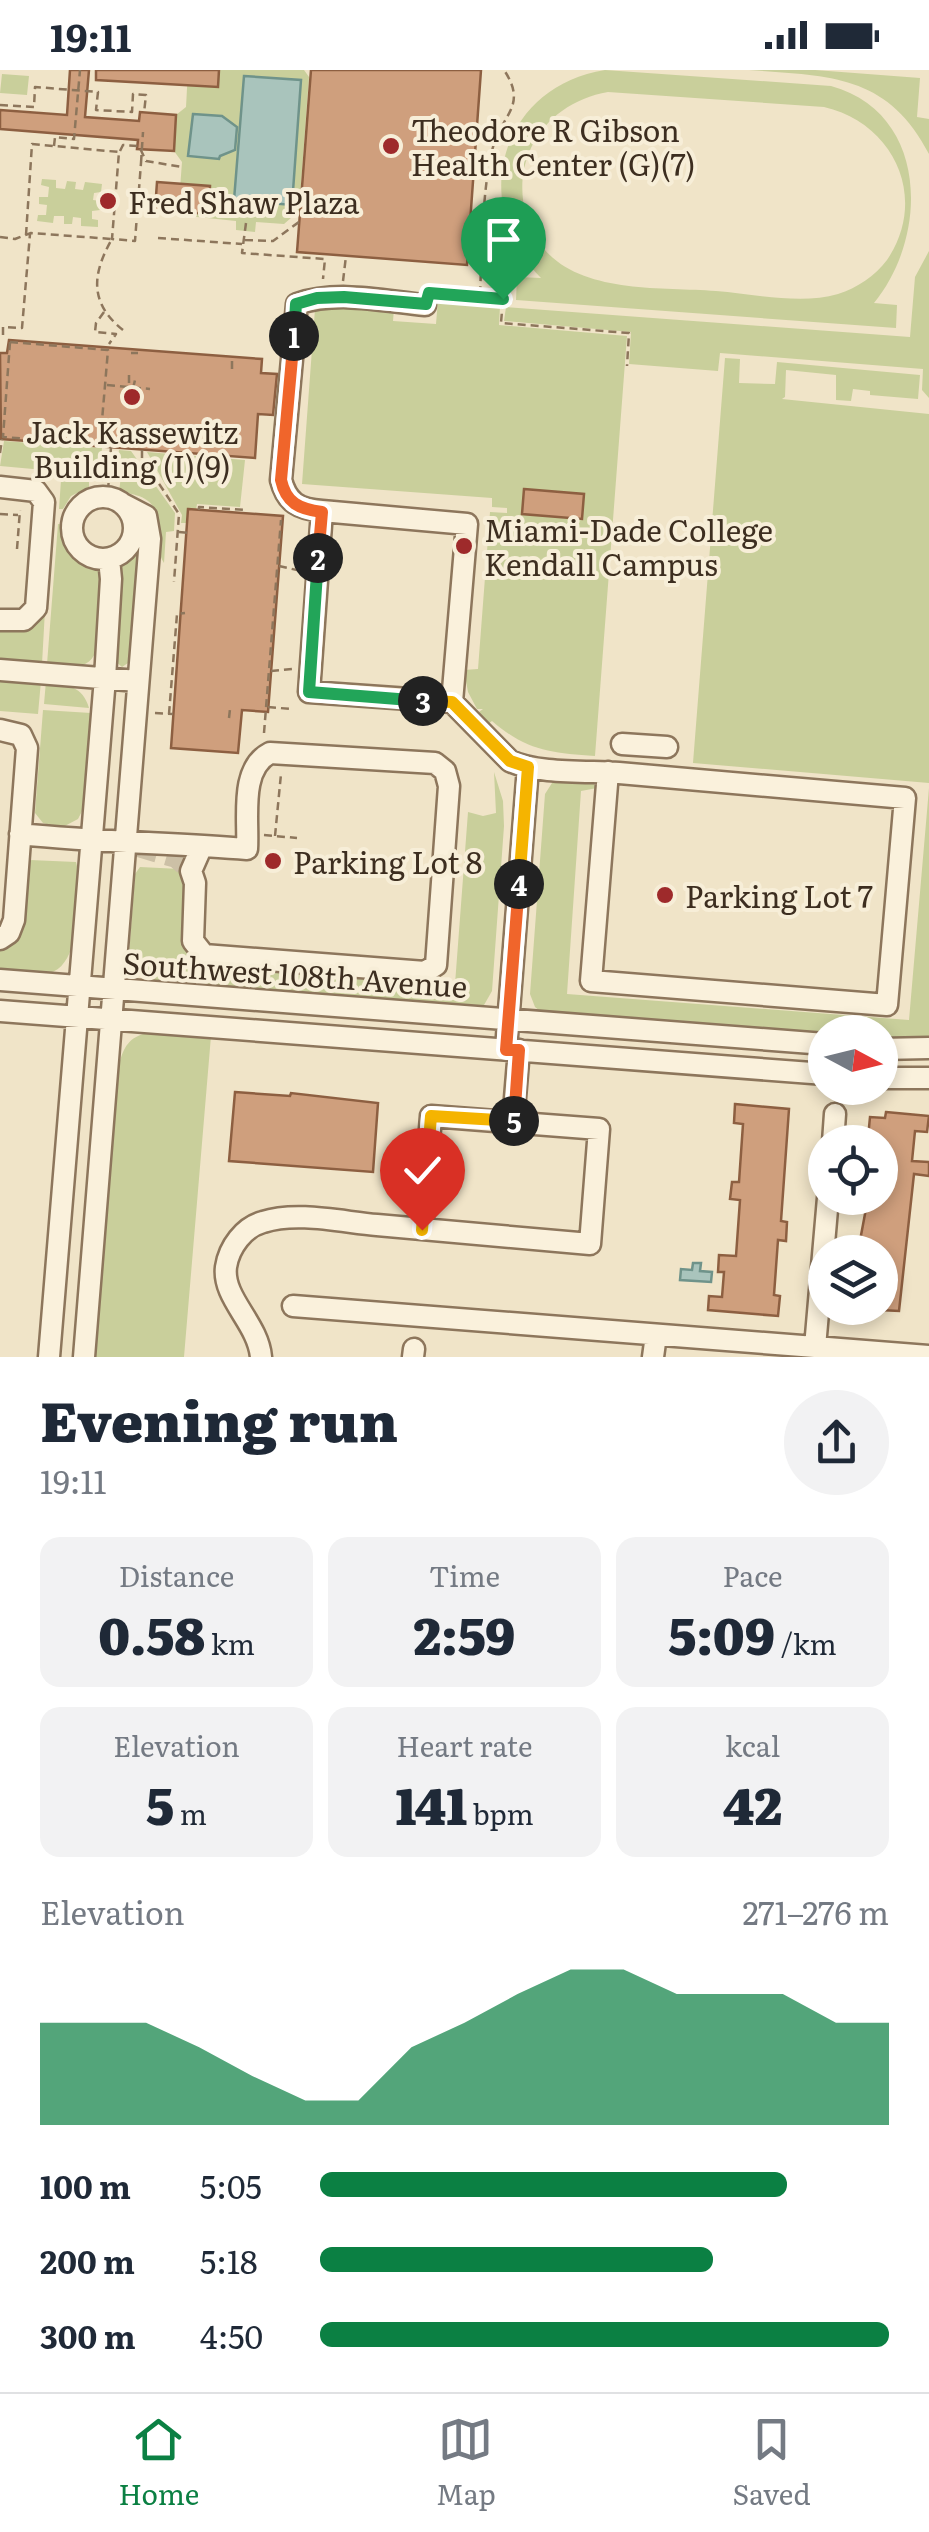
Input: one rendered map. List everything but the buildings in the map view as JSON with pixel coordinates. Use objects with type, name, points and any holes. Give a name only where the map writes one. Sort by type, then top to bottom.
[{"type":"street","points":[[426,304],[331,297],[296,304],[281,480],[290,502],[298,507],[468,524],[452,702]]},
{"type":"street","points":[[0,487],[36,491],[44,502],[36,608],[24,620],[0,620]]},
{"type":"street","points":[[84,1357],[150,530],[144,513],[114,497],[88,500],[74,514],[72,524],[75,543],[90,557],[109,559],[125,550],[133,535],[132,517],[114,497]]},
{"type":"street","points":[[322,512],[309,692],[452,702],[510,761],[528,767],[608,772],[904,798],[887,1005],[592,981],[608,772]]},
{"type":"street","points":[[49,1357],[105,678],[112,579],[109,559]]},
{"type":"street","points":[[0,670],[138,682]]},
{"type":"street","points":[[0,730],[17,733],[26,741],[14,920],[9,933],[0,939]]},
{"type":"street","points":[[622,744],[667,747]]},
{"type":"street","points":[[20,834],[126,843],[152,841],[247,849],[252,771],[270,752],[435,762],[445,771],[448,786],[436,965],[425,972],[204,955],[192,941],[195,883],[191,871],[202,846]]},
{"type":"street","points":[[514,1122],[508,1020],[528,767]]},
{"type":"street","name":"Southwest 108th Avenue","points":[[0,980],[808,1043]]},
{"type":"street","name":"Southwest 108th Avenue","points":[[0,1011],[808,1073]]},
{"type":"street","points":[[898,1049],[929,1048]]},
{"type":"street","points":[[898,1078],[929,1078]]},
{"type":"street","points":[[834,1125],[835,1114]]},
{"type":"street","points":[[262,1357],[256,1332],[226,1278],[231,1252],[250,1228],[264,1221],[289,1218],[422,1230],[590,1244],[599,1129],[431,1116],[422,1230]]},
{"type":"street","points":[[815,1347],[827,1215]]},
{"type":"street","points":[[293,1306],[929,1356]]},
{"type":"street","points":[[654,1357],[656,1335]]},
{"type":"path","points":[[80,70],[80,79]]},
{"type":"path","points":[[54,146],[54,137],[74,139],[80,70]]},
{"type":"path","points":[[480,297],[489,166],[498,131],[515,101],[514,86],[504,70]]},
{"type":"path","points":[[0,105],[34,107],[35,87],[98,92],[96,110],[132,112],[134,94],[146,95],[144,113]]},
{"type":"path","points":[[0,238],[28,234],[134,241],[143,132]]},
{"type":"path","points":[[3,335],[4,326],[22,328],[32,144],[119,152]]},
{"type":"path","points":[[124,330],[104,312],[97,275],[112,239],[119,152],[123,145],[139,146],[146,161],[182,167]]},
{"type":"path","points":[[158,238],[274,241],[300,222]]},
{"type":"path","points":[[246,223],[242,253],[325,259],[331,297]]},
{"type":"path","points":[[331,297],[346,256]]},
{"type":"path","points":[[426,304],[429,293],[503,299],[501,324],[629,334],[627,366]]},
{"type":"path","points":[[104,312],[95,332],[116,334],[109,344]]},
{"type":"path","points":[[10,342],[108,350],[100,444],[3,437],[2,422],[10,342]]},
{"type":"path","points":[[130,353],[138,354]]},
{"type":"path","points":[[232,361],[232,369]]},
{"type":"path","points":[[129,376],[129,405],[136,388]]},
{"type":"path","points":[[136,376],[138,395]]},
{"type":"path","points":[[106,385],[150,388]]},
{"type":"path","points":[[0,453],[2,438]]},
{"type":"path","points":[[110,448],[108,479],[114,497]]},
{"type":"path","points":[[142,450],[142,458],[179,514],[174,582]]},
{"type":"path","points":[[59,475],[108,479]]},
{"type":"path","points":[[17,549],[21,504]]},
{"type":"path","points":[[198,510],[246,510]]},
{"type":"path","points":[[0,514],[20,515]]},
{"type":"path","points":[[264,733],[281,520]]},
{"type":"path","points":[[178,532],[191,532]]},
{"type":"path","points":[[170,538],[177,538]]},
{"type":"path","points":[[278,566],[298,570]]},
{"type":"path","points":[[159,713],[171,714],[177,614],[185,613]]},
{"type":"path","points":[[270,671],[290,670]]},
{"type":"path","points":[[266,707],[291,709]]},
{"type":"path","points":[[229,718],[230,709]]},
{"type":"path","points":[[274,836],[279,780]]},
{"type":"path","points":[[258,835],[297,838]]},
{"type":"green space","points":[[188,70],[304,70],[309,77],[299,211],[284,224],[256,222],[255,232],[236,230],[236,221],[178,215],[182,162],[174,151],[176,115],[186,107]]},
{"type":"green space","points":[[605,70],[831,86],[863,100],[887,122],[902,149],[910,180],[904,245],[892,276],[874,303],[897,305],[896,328],[516,300],[517,277],[541,278],[518,249],[505,217],[501,185],[506,153],[519,124],[540,99],[569,81]],"holes":[[[608,92],[824,107],[849,116],[886,146],[898,166],[904,189],[905,212],[887,260],[859,285],[845,291],[793,299],[605,282],[556,261],[538,242],[526,215],[522,181],[531,148],[553,118],[584,99]]]},
{"type":"green space","points":[[749,70],[815,70],[920,78],[917,117],[929,119],[929,154],[895,108],[854,84],[805,74]]},
{"type":"green space","points":[[2,74],[29,76],[27,95],[0,93]]},
{"type":"green space","points":[[42,179],[56,180],[56,188],[65,189],[67,181],[76,182],[75,189],[83,190],[85,182],[102,184],[101,192],[94,193],[93,200],[100,201],[100,210],[92,211],[98,227],[81,226],[81,218],[73,217],[72,224],[64,224],[64,216],[54,216],[53,223],[37,221],[38,215],[46,215],[47,205],[39,204],[39,197],[48,197],[49,187],[41,185]]},
{"type":"green space","points":[[929,251],[929,398],[922,390],[923,369],[720,353],[718,371],[629,364],[631,332],[504,321],[506,307],[910,337],[915,277]]},
{"type":"green space","points":[[438,300],[500,306],[499,325],[627,336],[595,756],[552,752],[517,739],[492,721],[488,724],[479,712],[483,709],[477,709],[468,692],[464,670],[478,669],[490,512],[507,513],[507,508],[492,507],[492,498],[302,484],[315,309],[336,305],[394,309],[393,321],[436,324]]},
{"type":"green space","points":[[725,358],[740,359],[739,383],[775,384],[777,362],[920,375],[918,399],[870,395],[870,391],[853,389],[851,401],[836,400],[836,375],[786,370],[782,399],[929,414],[929,783],[693,763]]},
{"type":"green space","points":[[4,441],[102,448],[99,475],[0,466]]},
{"type":"green space","points":[[119,450],[131,451],[175,513],[174,531],[166,532],[164,563],[157,540],[155,509],[149,501],[119,492]]},
{"type":"green space","points":[[147,452],[245,460],[240,507],[197,504],[196,510],[188,510],[187,523],[181,523],[182,515]]},
{"type":"green space","points":[[61,480],[89,482],[89,487],[71,496],[59,509]]},
{"type":"green space","points":[[58,524],[67,525],[74,549],[102,574],[96,651],[82,665],[47,664]]},
{"type":"green space","points":[[139,552],[131,661],[122,667],[115,661],[122,565],[126,556],[131,560]]},
{"type":"green space","points":[[45,610],[42,664],[0,660],[0,630],[33,627]]},
{"type":"green space","points":[[0,678],[41,681],[38,714],[0,711]]},
{"type":"green space","points":[[46,681],[78,691],[89,708],[44,704]]},
{"type":"green space","points":[[43,710],[91,713],[84,807],[78,819],[61,828],[43,823],[35,813]]},
{"type":"green space","points":[[494,772],[503,801],[504,826],[492,991],[484,1005],[418,1005],[151,983],[134,970],[129,955],[135,874],[140,867],[180,869],[187,881],[185,948],[202,964],[455,984],[468,812],[483,816],[496,813]]},
{"type":"green space","points":[[565,779],[591,781],[597,788],[581,791],[567,994],[843,1015],[808,1015],[808,1035],[541,1012],[530,994],[545,794],[552,783]]},
{"type":"green space","points":[[929,788],[929,1039],[898,1040],[898,1019],[909,1020]]},
{"type":"green space","points":[[30,860],[76,862],[78,870],[73,945],[59,968],[49,973],[0,970],[0,949],[16,939]]},
{"type":"green space","points":[[147,1033],[211,1036],[184,1357],[94,1357],[119,1064],[128,1044]]},
{"type":"water","points":[[244,76],[301,80],[292,205],[234,200]]},
{"type":"water","points":[[193,114],[222,116],[237,127],[235,150],[219,159],[188,156]]},
{"type":"water","points":[[693,1263],[701,1263],[700,1271],[712,1272],[711,1282],[680,1280],[681,1269],[692,1270]]},
{"type":"tunnel","points":[[138,847],[176,858],[191,871]]},
{"type":"place","name":"Theodore R Gibson Health Center (G)(7)","points":[[391,146]]},
{"type":"place","name":"Fred Shaw Plaza","points":[[108,201]]},
{"type":"place","name":"Jack Kassewitz Building (I)(9)","points":[[132,397]]},
{"type":"place","name":"Miami-Dade College Kendall Campus","points":[[464,546]]},
{"type":"place","name":"Parking Lot 8","points":[[273,861]]},
{"type":"place","name":"Parking Lot 7","points":[[665,895]]},
{"type":"route","points":[[422,1230],[431,1116],[514,1122],[519,1050],[506,1050],[528,767],[510,761],[452,702],[309,692],[322,512],[290,502],[281,480],[296,304],[344,297],[426,304],[429,293],[503,299]]}]
